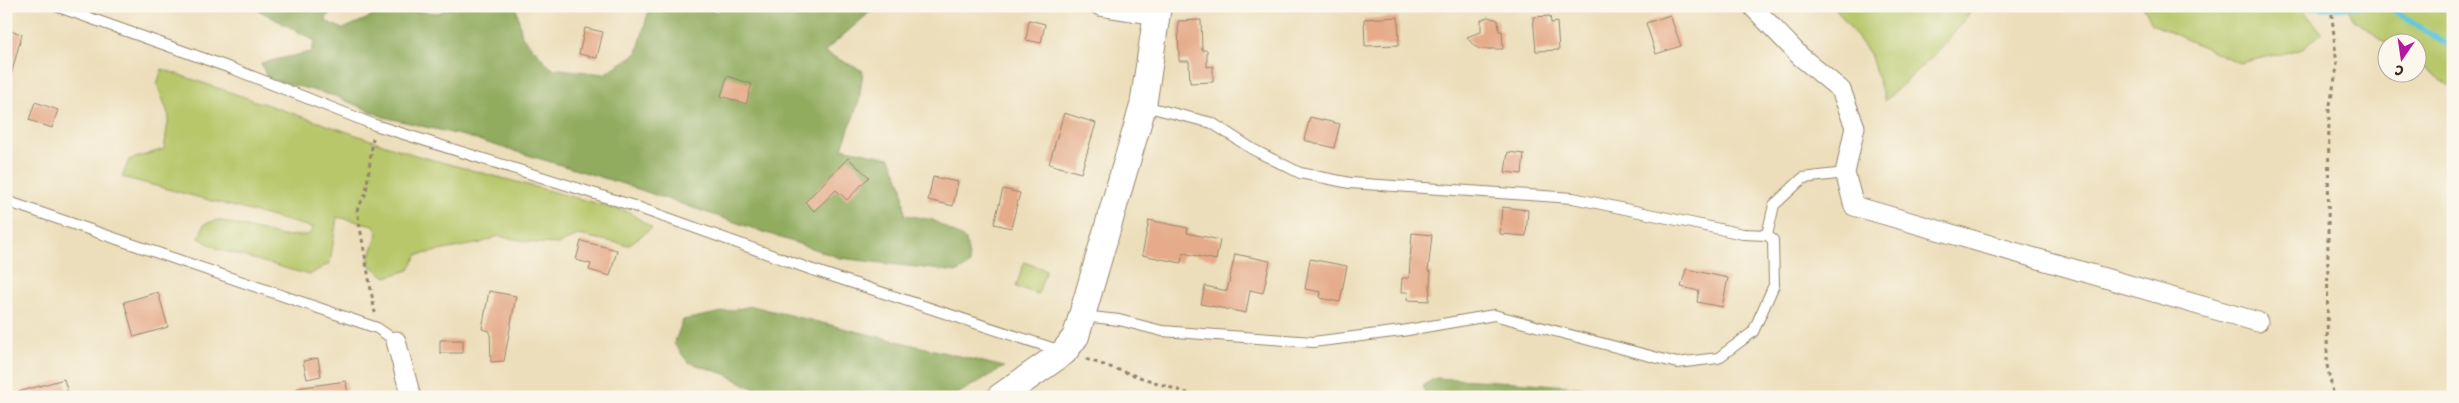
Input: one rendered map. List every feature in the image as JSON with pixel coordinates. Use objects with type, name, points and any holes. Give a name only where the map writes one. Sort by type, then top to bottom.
[{"type":"street","points":[[1000,397],[1064,352],[1076,336],[1143,106],[1158,11],[1100,6]]},
{"type":"street","points":[[1752,6],[1802,57],[1840,90],[1855,127],[1844,173],[1854,206],[2258,322]]},
{"type":"street","points":[[396,341],[411,397]]},
{"type":"lane","points":[[56,6],[236,70],[375,125],[634,206],[810,269],[1064,352]]},
{"type":"lane","points":[[1081,316],[1119,320],[1162,331],[1312,342],[1402,331],[1494,315],[1677,363],[1718,358],[1754,332],[1774,285],[1773,240],[1767,235],[1743,234],[1573,198],[1350,183],[1300,172],[1254,150],[1212,123],[1143,106]]},
{"type":"lane","points":[[1767,235],[1774,205],[1803,178],[1844,173]]},
{"type":"lane","points":[[6,201],[378,328],[396,341]]},
{"type":"path","points":[[2331,6],[2337,67],[2329,110],[2327,356],[2334,397]]},
{"type":"path","points":[[375,125],[366,193],[357,210],[378,328]]},
{"type":"path","points":[[1064,352],[1199,397]]},
{"type":"green space","points":[[251,6],[333,6],[325,21],[343,29],[387,10],[438,13],[455,6],[516,6],[522,36],[551,68],[604,74],[637,53],[650,6],[695,6],[717,12],[723,6],[877,6],[824,52],[863,71],[859,101],[842,148],[890,158],[902,186],[905,215],[933,220],[966,240],[970,264],[958,272],[840,258],[620,183],[468,137],[384,117],[335,96],[267,78],[261,63],[311,52],[315,41]]},
{"type":"green space","points":[[1834,6],[1975,6],[1942,48],[1885,101],[1870,54]]},
{"type":"green space","points":[[2143,6],[2300,6],[2322,33],[2303,49],[2239,63],[2152,24]]},
{"type":"green space","points":[[2347,6],[2453,6],[2453,89],[2426,70],[2426,32],[2376,32],[2376,36],[2353,19]]},
{"type":"green space","points":[[162,69],[415,155],[629,212],[652,228],[628,245],[578,235],[559,244],[536,243],[498,236],[481,243],[417,255],[409,270],[386,277],[367,263],[378,234],[374,225],[337,217],[330,263],[309,275],[218,249],[199,238],[204,224],[218,220],[282,236],[308,235],[314,228],[122,177],[129,160],[164,149],[169,116],[157,84]]},
{"type":"green space","points":[[1024,262],[1046,270],[1038,294],[1016,287]]},
{"type":"green space","points":[[752,306],[1004,367],[952,397],[770,397],[725,374],[688,362],[674,344],[683,320]]},
{"type":"green space","points":[[1436,378],[1560,385],[1634,397],[1426,397],[1423,385]]},
{"type":"building","points":[[1670,15],[1681,46],[1656,54],[1646,23]]},
{"type":"building","points":[[1550,16],[1551,23],[1557,22],[1559,50],[1536,51],[1533,17]]},
{"type":"building","points":[[1398,17],[1399,45],[1365,46],[1364,19]]},
{"type":"building","points":[[1488,17],[1498,20],[1499,31],[1502,31],[1503,49],[1480,49],[1474,46],[1467,37],[1481,32],[1481,20]]},
{"type":"building","points":[[1029,20],[1045,24],[1041,43],[1026,40]]},
{"type":"building","points":[[1201,20],[1202,50],[1207,50],[1207,67],[1213,66],[1213,82],[1190,83],[1189,61],[1179,61],[1178,21]]},
{"type":"building","points":[[585,28],[603,32],[597,58],[579,54]]},
{"type":"building","points":[[6,30],[22,34],[11,75],[6,74]]},
{"type":"building","points":[[727,76],[752,84],[746,104],[721,96]]},
{"type":"building","points":[[35,102],[58,110],[52,128],[29,120]]},
{"type":"building","points":[[1064,113],[1096,123],[1081,173],[1049,164]]},
{"type":"building","points":[[1310,117],[1340,124],[1334,148],[1304,140]]},
{"type":"building","points":[[1508,152],[1524,154],[1522,174],[1505,172]]},
{"type":"building","points":[[848,158],[869,177],[847,200],[836,190],[814,211],[805,202]]},
{"type":"building","points":[[933,177],[958,182],[953,206],[928,200]]},
{"type":"building","points":[[1003,189],[1020,193],[1011,228],[994,224]]},
{"type":"building","points":[[1502,207],[1528,210],[1526,236],[1500,234]]},
{"type":"building","points":[[1149,220],[1188,228],[1187,233],[1220,240],[1216,260],[1183,253],[1181,263],[1142,255]]},
{"type":"building","points":[[1412,233],[1432,235],[1428,271],[1431,272],[1429,301],[1407,300],[1408,292],[1401,292],[1402,278],[1409,278]]},
{"type":"building","points":[[581,241],[617,250],[610,276],[589,270],[591,264],[576,260]]},
{"type":"building","points":[[1235,254],[1270,261],[1263,293],[1250,290],[1246,313],[1201,304],[1205,286],[1227,291]]},
{"type":"building","points":[[1310,259],[1347,266],[1340,302],[1320,298],[1321,292],[1305,289]]},
{"type":"building","points":[[1686,269],[1728,278],[1722,307],[1697,302],[1699,291],[1681,287]]},
{"type":"building","points":[[489,291],[516,296],[504,361],[491,362],[490,331],[482,329]]},
{"type":"building","points":[[158,292],[168,327],[134,337],[124,302]]},
{"type":"building","points":[[440,340],[463,340],[463,353],[440,353]]},
{"type":"building","points":[[318,358],[321,376],[307,379],[303,361]]},
{"type":"building","points":[[64,379],[69,397],[16,397],[15,393]]},
{"type":"building","points":[[346,381],[348,397],[297,397],[297,388]]},
{"type":"waterway","points":[[2286,6],[2332,8],[2366,6]]},
{"type":"waterway","points":[[2386,6],[2453,48]]}]
